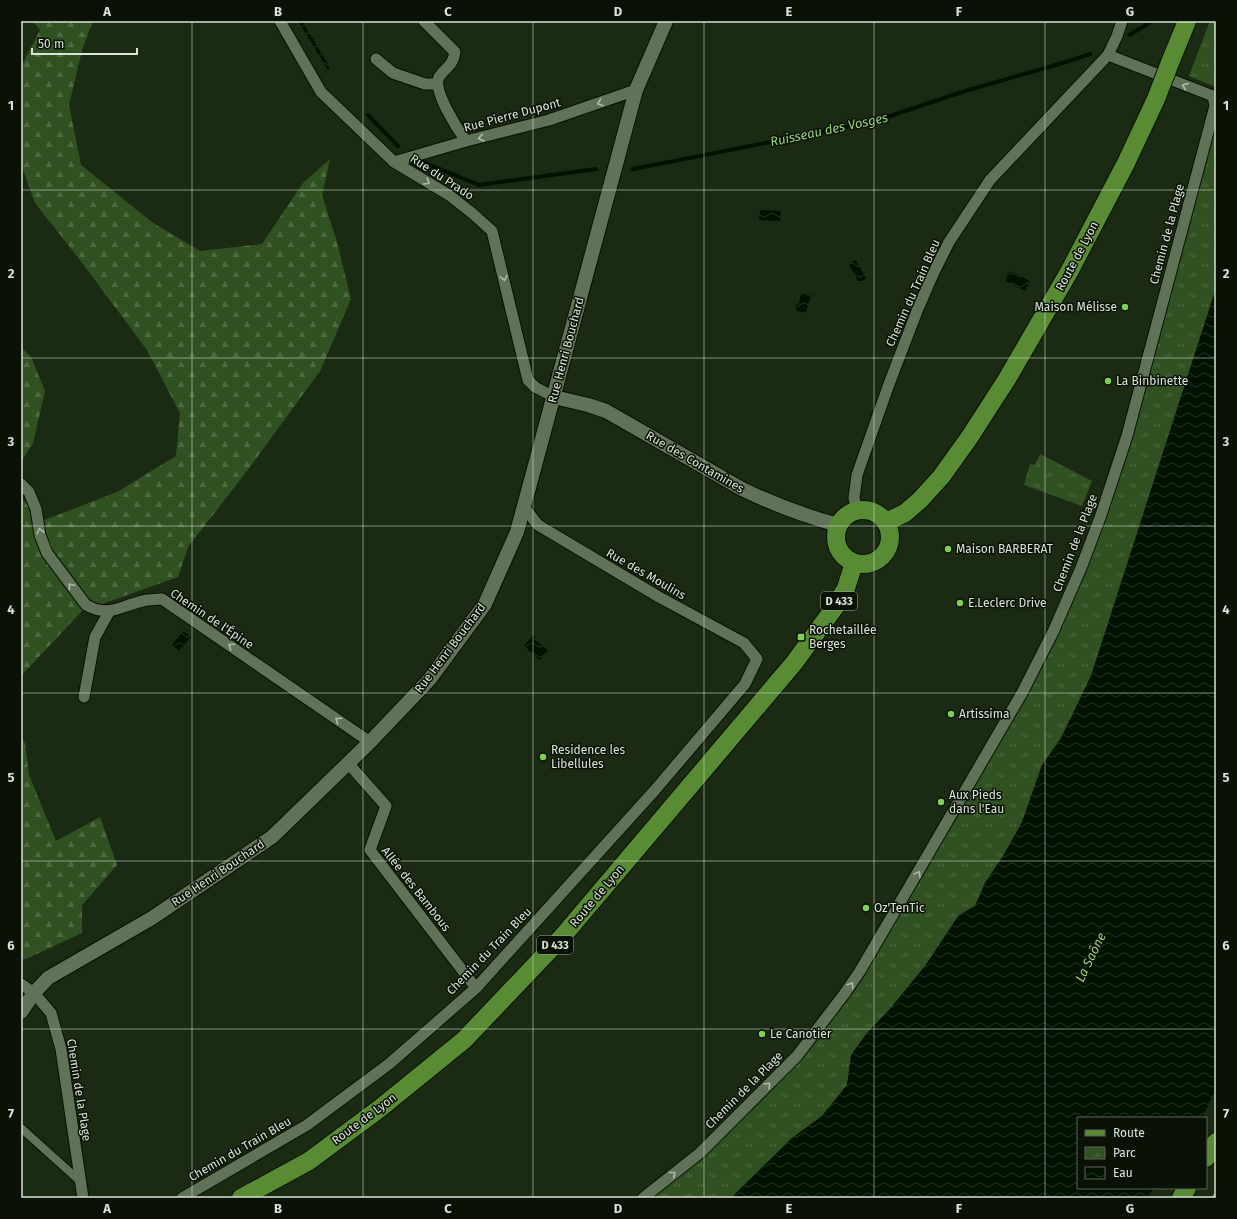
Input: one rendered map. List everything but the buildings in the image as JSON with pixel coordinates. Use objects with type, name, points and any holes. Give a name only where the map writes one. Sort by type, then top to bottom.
[{"type":"main road","name":"Route de Lyon","points":[[886,522],[905,513],[920,500],[941,477],[969,438],[1007,379],[1070,272],[1126,163],[1156,99],[1187,21]]},
{"type":"main road","points":[[857,510],[873,512],[886,522],[890,536],[889,543],[884,554],[878,560],[862,564],[854,563],[846,558],[840,551],[836,543],[838,525],[843,518],[850,513],[857,510]]},
{"type":"main road","name":"Route de Lyon","points":[[241,1198],[309,1161],[379,1109],[464,1040],[562,937],[794,663],[835,607],[846,588],[854,563]]},
{"type":"main road","points":[[1207,1156],[1216,1142]]},
{"type":"main road","points":[[1181,1198],[1187,1189]]},
{"type":"street","name":"Rue du Prado","points":[[280,21],[321,92],[394,162],[449,194],[492,231],[528,380],[535,387],[554,397]]},
{"type":"street","points":[[424,21],[455,52],[453,62],[439,78],[437,84],[448,115],[466,142]]},
{"type":"street","name":"Rue Henri Bouchard","points":[[21,1012],[34,993],[48,978],[152,918],[272,836],[370,742],[429,680],[484,604],[517,532],[636,90],[666,21]]},
{"type":"street","name":"Chemin du Train Bleu","points":[[857,510],[854,498],[857,475],[914,317],[949,242],[990,180],[1108,55],[1122,21]]},
{"type":"street","points":[[1108,55],[1213,96],[1215,106]]},
{"type":"street","points":[[376,59],[393,73],[425,84],[437,84]]},
{"type":"street","name":"Rue Pierre Dupont","points":[[394,162],[549,120],[636,90]]},
{"type":"street","name":"Chemin de la Plage","points":[[643,1198],[700,1153],[791,1061],[845,993],[860,971],[920,870],[1032,675],[1082,568],[1120,458],[1215,106]]},
{"type":"street","name":"Rue des Contamines","points":[[554,397],[606,411],[742,489],[812,518],[838,525]]},
{"type":"street","points":[[21,484],[29,492],[36,509],[40,535],[47,553],[86,605],[94,610],[109,612],[95,637],[84,697]]},
{"type":"street","name":"Rue des Moulins","points":[[524,507],[538,525],[658,597],[744,643],[757,659]]},
{"type":"street","name":"Chemin de l'Épine","points":[[109,612],[143,600],[162,599],[370,742]]},
{"type":"street","name":"Chemin du Train Bleu","points":[[182,1198],[307,1125],[389,1064],[476,988],[666,778],[745,684],[757,659]]},
{"type":"street","name":"Allée des Bambous","points":[[348,763],[386,806],[370,850],[476,988]]},
{"type":"street","name":"Chemin de la Plage","points":[[21,984],[34,993],[51,1013],[61,1049],[83,1198]]},
{"type":"street","points":[[21,1128],[81,1182]]},
{"type":"green space","points":[[33,21],[93,21],[82,50],[69,105],[81,165],[153,223],[200,251],[262,244],[303,183],[330,159],[322,195],[337,242],[351,299],[320,371],[250,467],[188,547],[178,577],[82,611],[21,676],[21,497],[42,521],[117,492],[176,456],[180,413],[147,350],[80,260],[35,203],[21,164],[21,67],[40,30]]},
{"type":"green space","points":[[1210,21],[1216,21],[1216,87],[1189,76]]},
{"type":"green space","points":[[1216,114],[1216,288],[1091,676],[1061,738],[1042,765],[1022,822],[1003,856],[985,883],[975,906],[959,915],[925,966],[889,1010],[867,1033],[852,1055],[847,1085],[822,1116],[792,1138],[731,1198],[647,1198],[753,1106],[869,964],[936,851],[1059,628],[1099,533]]},
{"type":"green space","points":[[21,347],[31,357],[45,391],[33,443],[21,462]]},
{"type":"green space","points":[[1040,454],[1092,481],[1082,506],[1024,485],[1030,464],[1035,465]]},
{"type":"green space","points":[[21,737],[25,743],[29,775],[56,841],[100,817],[117,865],[82,905],[82,933],[26,959],[21,959]]},
{"type":"water","points":[[298,21],[302,21],[330,67],[328,70]]},
{"type":"water","points":[[760,210],[781,211],[780,221],[759,220]]},
{"type":"water","points":[[856,260],[866,278],[863,281],[858,281],[849,264]]},
{"type":"water","points":[[1011,271],[1030,281],[1025,291],[1006,281],[1007,274]]},
{"type":"water","name":"La Saône","points":[[1216,288],[1216,1089],[1202,1117],[1077,1117],[1077,1189],[1153,1189],[1147,1198],[731,1198],[792,1138],[822,1116],[847,1085],[851,1055],[867,1033],[889,1010],[925,966],[959,915],[975,906],[985,883],[1003,856],[1022,822],[1042,765],[1061,738],[1091,676]]},
{"type":"water","points":[[801,293],[811,295],[806,313],[797,311],[795,308],[795,305],[799,304]]},
{"type":"water","points":[[183,631],[191,637],[179,651],[172,645]]},
{"type":"water","points":[[533,635],[536,637],[534,639],[548,650],[540,660],[524,646]]},
{"type":"waterway","name":"Ruisseau des Vosges","points":[[1129,35],[1153,21]]},
{"type":"waterway","name":"Ruisseau des Vosges","points":[[633,169],[872,122],[965,91],[1090,54]]},
{"type":"waterway","name":"Ruisseau des Vosges","points":[[368,115],[398,146]]},
{"type":"waterway","name":"Ruisseau des Vosges","points":[[423,162],[479,185],[596,169]]},
{"type":"railway","points":[[1213,1198],[1216,1194]]},
{"type":"place","name":"Maison Mélisse","points":[[1125,307]]},
{"type":"place","name":"La Binbinette","points":[[1108,381]]},
{"type":"place","name":"Maison BARBERAT","points":[[948,549]]},
{"type":"place","name":"E.Leclerc Drive","points":[[960,603]]},
{"type":"place","name":"Rochetaillée Berges","points":[[801,637]]},
{"type":"place","name":"Artissima","points":[[951,714]]},
{"type":"place","name":"Residence les Libellules","points":[[543,757]]},
{"type":"place","name":"Aux Pieds dans l'Eau","points":[[941,802]]},
{"type":"place","name":"Oz'TenTic","points":[[866,908]]},
{"type":"place","name":"Le Canotier","points":[[762,1034]]}]
